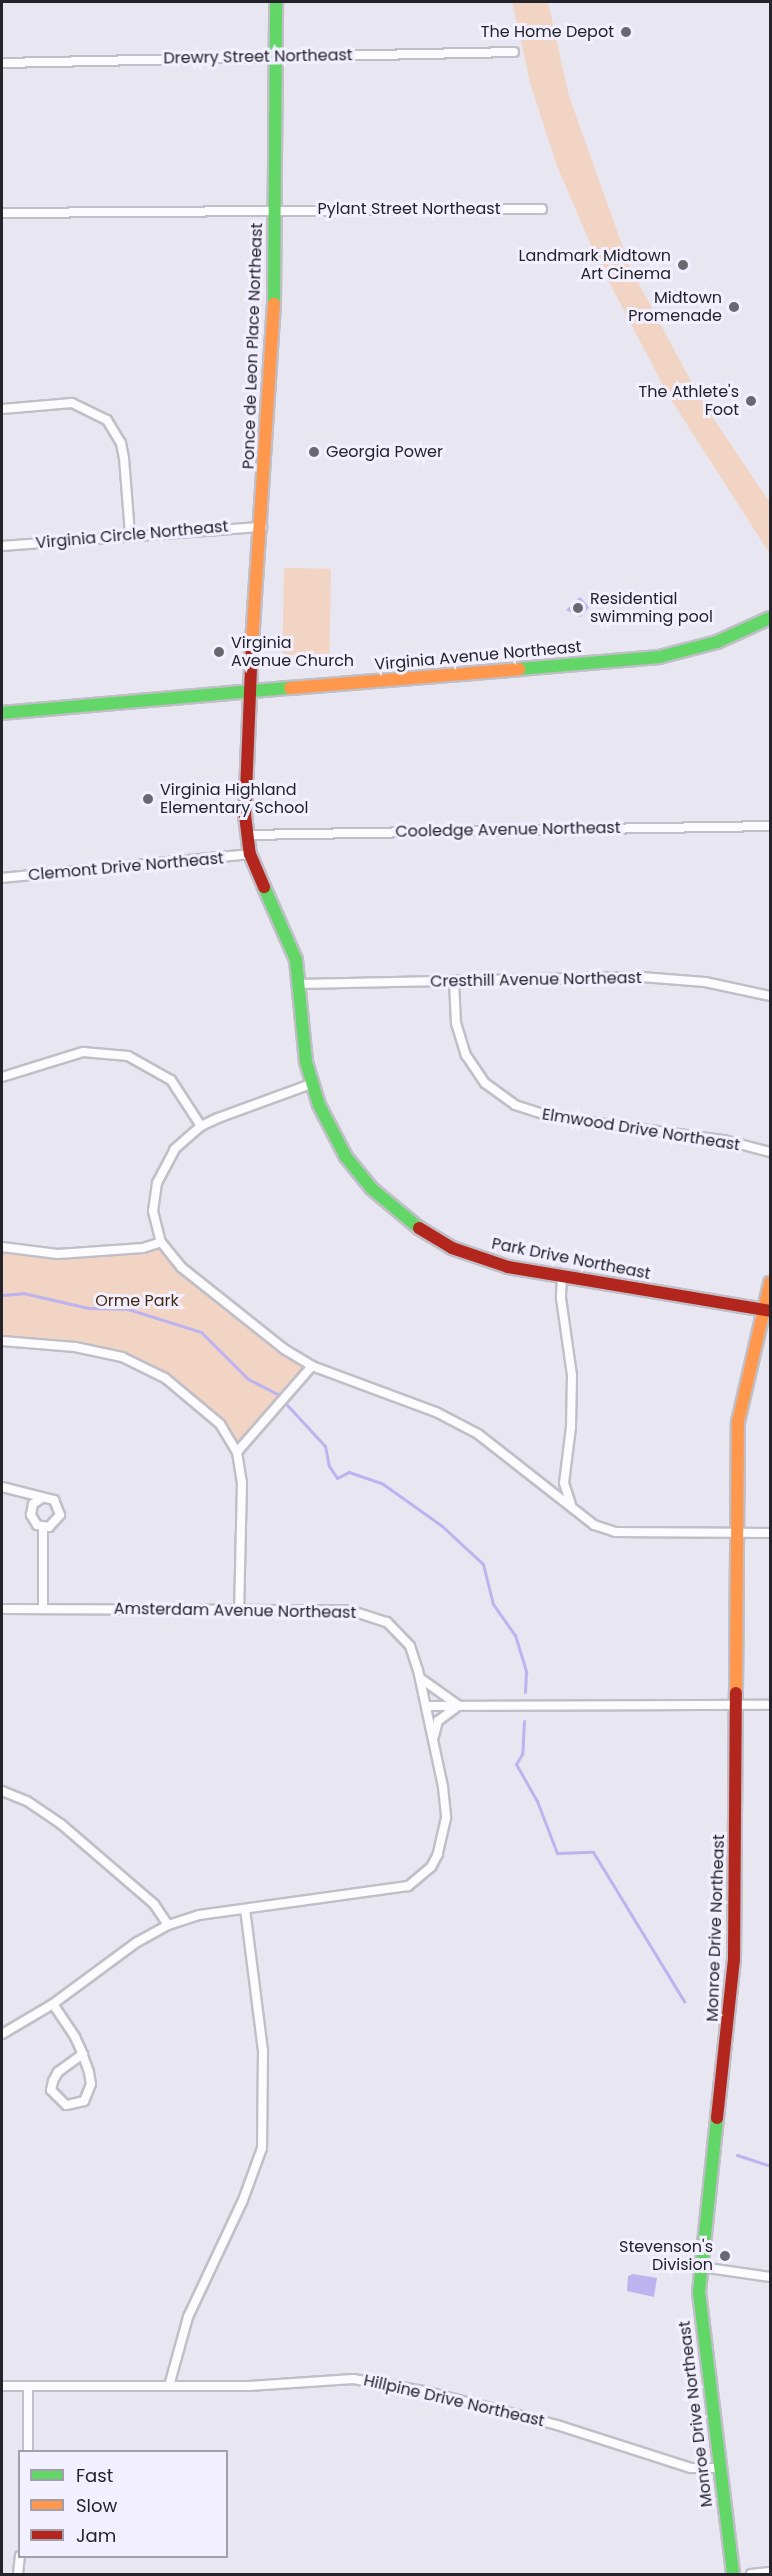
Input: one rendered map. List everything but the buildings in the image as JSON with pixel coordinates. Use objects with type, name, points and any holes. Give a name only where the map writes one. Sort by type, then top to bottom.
[{"type":"street","name":"Ponce de Leon Place Northeast","points":[[249,692],[262,527],[273,327],[276,2]]},
{"type":"street","name":"Drewry Street Northeast","points":[[2,63],[514,52]]},
{"type":"street","name":"Pylant Street Northeast","points":[[2,213],[542,209]]},
{"type":"street","points":[[2,409],[72,403],[107,420],[121,444],[124,458],[130,535]]},
{"type":"street","name":"Virginia Circle Northeast","points":[[2,546],[262,527]]},
{"type":"street","name":"Virginia Avenue Northeast","points":[[2,713],[659,657],[717,642],[771,618]]},
{"type":"street","name":"Park Drive Northeast","points":[[249,692],[246,835],[250,854],[288,936],[300,984],[302,1040],[311,1084],[326,1122],[346,1157],[372,1189],[405,1220],[473,1257],[562,1276],[767,1310]]},
{"type":"street","name":"Cooledge Avenue Northeast","points":[[246,835],[771,826]]},
{"type":"street","name":"Clemont Drive Northeast","points":[[2,878],[250,854]]},
{"type":"street","name":"Cresthill Avenue Northeast","points":[[300,984],[679,979],[771,996]]},
{"type":"street","name":"Elmwood Drive Northeast","points":[[454,981],[456,1023],[466,1055],[485,1083],[515,1106],[548,1116],[724,1140],[771,1152]]},
{"type":"street","points":[[2,1077],[82,1052],[128,1056],[171,1080],[201,1126]]},
{"type":"street","points":[[311,1084],[201,1126],[176,1149],[157,1183],[153,1211],[161,1242],[182,1267],[284,1349],[312,1366],[436,1412],[478,1434],[515,1459],[594,1525],[615,1532],[771,1533]]},
{"type":"street","points":[[2,1247],[58,1254],[143,1248],[161,1242]]},
{"type":"street","points":[[562,1276],[561,1298],[572,1375],[571,1427],[564,1483],[574,1510]]},
{"type":"street","name":"Monroe Drive Northeast","points":[[733,2574],[700,2317],[701,2267],[730,2032],[734,1960],[738,1422],[767,1310],[771,1283]]},
{"type":"street","points":[[2,1341],[95,1350],[139,1364],[198,1402],[220,1424],[237,1452],[242,1482],[239,1610]]},
{"type":"street","points":[[237,1452],[273,1415],[312,1366]]},
{"type":"street","points":[[2,1487],[58,1504],[60,1515],[54,1525],[43,1527]]},
{"type":"street","points":[[42,1498],[33,1504],[31,1515],[43,1527],[44,1609]]},
{"type":"street","name":"Amsterdam Avenue Northeast","points":[[2,1609],[239,1610],[368,1614],[400,1632],[410,1646],[426,1706],[446,1818],[438,1854],[422,1877],[393,1890],[199,1915],[168,1925],[137,1942],[53,2004],[2,2034]]},
{"type":"street","points":[[420,1678],[458,1705]]},
{"type":"street","points":[[433,1740],[438,1721],[458,1705]]},
{"type":"street","points":[[426,1706],[771,1705]]},
{"type":"street","points":[[2,1791],[27,1802],[61,1824],[154,1904],[168,1925]]},
{"type":"street","points":[[170,2386],[188,2317],[243,2200],[262,2148],[263,2051],[245,1909]]},
{"type":"street","points":[[53,2004],[82,2054],[90,2094],[84,2101],[66,2105],[51,2090],[53,2081],[82,2054]]},
{"type":"street","points":[[701,2267],[771,2277]]},
{"type":"street","name":"Hillpine Drive Northeast","points":[[2,2386],[249,2386],[344,2379],[382,2383],[557,2425],[691,2468],[719,2469]]},
{"type":"street","points":[[28,2386],[28,2450]]},
{"type":"street","points":[[18,2574],[20,2558]]},
{"type":"street","points":[[751,2574],[771,2572]]},
{"type":"green space","points":[[512,2],[548,2],[569,96],[630,267],[701,400],[770,503],[770,554],[668,395],[596,257],[557,166],[531,86]]},
{"type":"green space","points":[[284,568],[331,569],[329,656],[282,655]]},
{"type":"green space","name":"Orme Park","points":[[152,1241],[312,1364],[238,1449],[209,1406],[146,1361],[65,1344],[2,1336],[2,1245],[75,1252]]},
{"type":"shaded area","name":"Residential swimming pool","points":[[580,597],[589,607],[581,617],[566,610]]},
{"type":"shaded area","points":[[633,2274],[657,2278],[654,2297],[627,2291],[628,2276]]},
{"type":"waterway","points":[[2,1295],[23,1293],[88,1308],[128,1309],[201,1332],[248,1379],[277,1394],[325,1446],[329,1466],[337,1478],[349,1472],[383,1484],[442,1526],[483,1564],[493,1604],[515,1635],[526,1672],[525,1692]]},
{"type":"waterway","points":[[524,1721],[522,1754],[516,1764],[537,1801],[557,1853],[593,1852],[684,2001]]},
{"type":"waterway","points":[[737,2155],[770,2166]]},
{"type":"traffic: fast","points":[[274,304],[276,2]]},
{"type":"traffic: fast","points":[[519,669],[659,657],[717,642],[770,618]]},
{"type":"traffic: fast","points":[[2,713],[290,688]]},
{"type":"traffic: fast","points":[[264,887],[296,960],[306,1062],[319,1105],[346,1157],[372,1189],[419,1228]]},
{"type":"traffic: fast","points":[[717,2118],[699,2292],[733,2574]]},
{"type":"traffic: slow","points":[[252,643],[274,304]]},
{"type":"traffic: slow","points":[[290,688],[519,669]]},
{"type":"traffic: slow","points":[[736,1693],[738,1422],[770,1283]]},
{"type":"traffic: jam","points":[[252,643],[245,815],[250,854],[264,887]]},
{"type":"traffic: jam","points":[[419,1228],[452,1248],[508,1267],[770,1311]]},
{"type":"traffic: jam","points":[[717,2118],[734,1960],[736,1693]]},
{"type":"place","name":"The Home Depot","points":[[626,32]]},
{"type":"place","name":"Landmark Midtown Art Cinema","points":[[683,265]]},
{"type":"place","name":"Midtown Promenade","points":[[734,307]]},
{"type":"place","name":"The Athlete's Foot","points":[[751,401]]},
{"type":"place","name":"Georgia Power","points":[[314,452]]},
{"type":"place","name":"Residential swimming pool","points":[[578,608]]},
{"type":"place","name":"Virginia Avenue Church","points":[[219,652]]},
{"type":"place","name":"Virginia Highland Elementary School","points":[[148,799]]},
{"type":"place","name":"Stevenson's Division","points":[[725,2256]]}]
